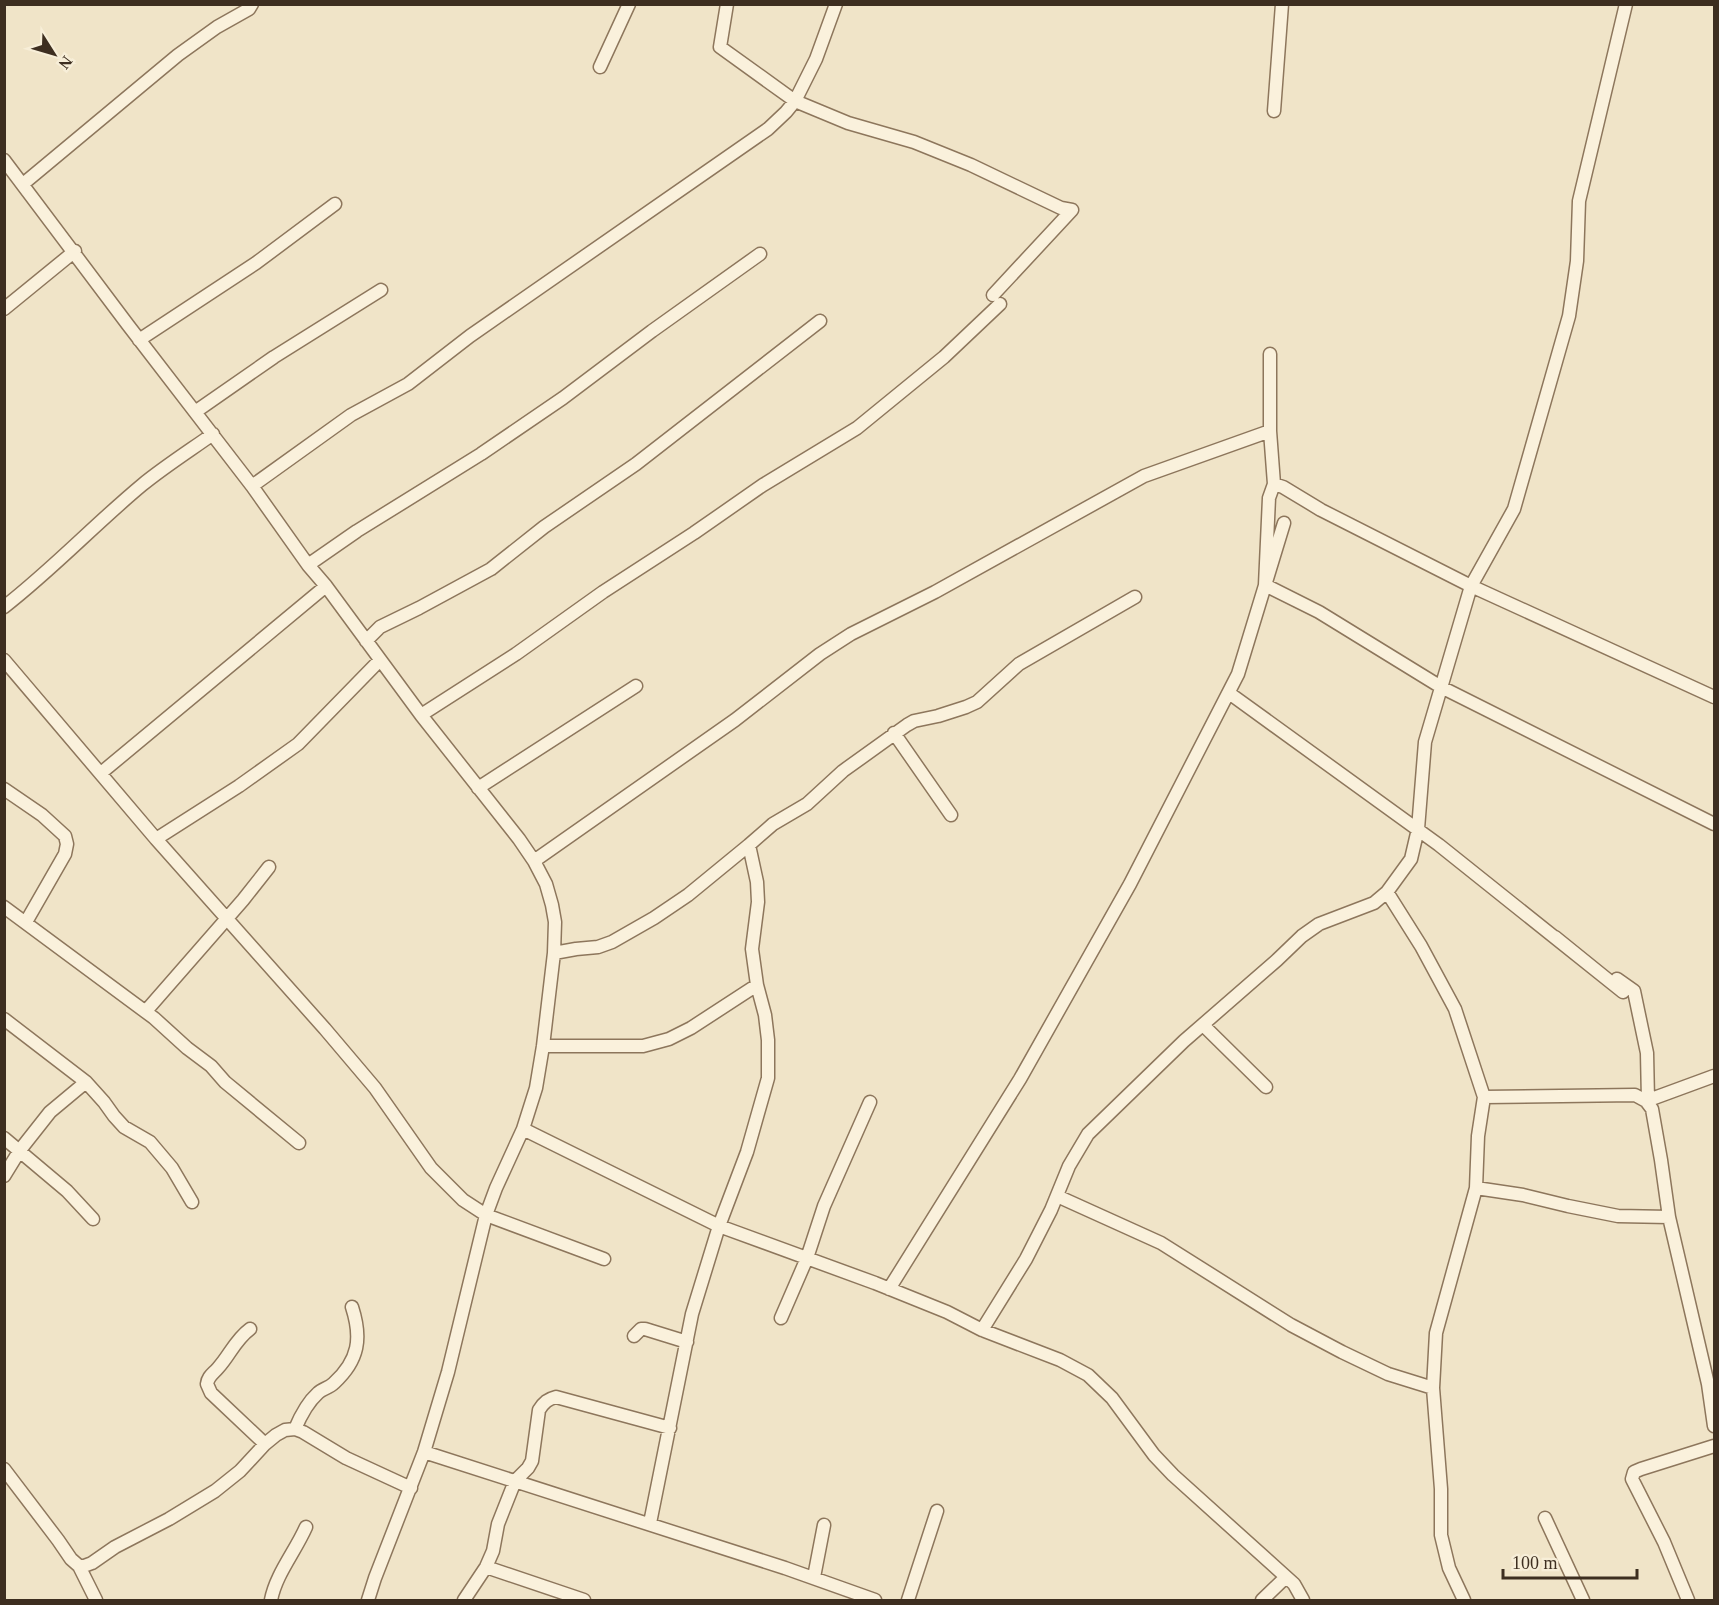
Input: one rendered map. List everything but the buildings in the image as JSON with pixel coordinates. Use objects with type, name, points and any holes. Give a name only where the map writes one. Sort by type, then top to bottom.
[{"type":"street","points":[[23,184],[178,56],[217,27],[249,9],[252,4]]},
{"type":"street","points":[[600,67],[629,4]]},
{"type":"street","points":[[421,715],[516,654],[603,592],[763,485],[857,428],[944,357],[1072,210],[1061,208],[971,165],[914,142],[848,123],[795,101],[720,47],[727,4]]},
{"type":"street","points":[[252,486],[351,415],[403,387],[470,336],[768,129],[795,101],[816,59],[836,4]]},
{"type":"street","points":[[1274,111],[1282,4]]},
{"type":"street","points":[[982,1330],[1026,1259],[1069,1166],[1088,1134],[1203,1025],[1302,936],[1319,924],[1374,903],[1387,892],[1411,859],[1418,829],[1425,742],[1441,687],[1471,586],[1514,509],[1569,316],[1577,261],[1579,201],[1626,4]]},
{"type":"street","points":[[4,160],[139,340],[213,434],[421,715],[519,839],[546,884],[552,905],[555,922],[554,953],[536,1088],[523,1128],[486,1215],[448,1372],[424,1452],[368,1600]]},
{"type":"street","points":[[139,340],[256,262],[335,204]]},
{"type":"street","points":[[4,309],[75,251]]},
{"type":"street","points":[[308,565],[564,398],[652,331],[760,254]]},
{"type":"street","points":[[195,412],[274,357],[381,290]]},
{"type":"street","points":[[366,641],[380,627],[491,569],[544,527],[636,464],[820,321]]},
{"type":"street","points":[[1270,354],[1270,431],[1274,484],[1269,498],[1265,585],[1319,612],[1441,687],[1714,824]]},
{"type":"street","points":[[534,861],[735,720],[820,654],[851,634],[935,592],[1143,476],[1270,431]]},
{"type":"street","points":[[4,607],[37,581],[144,483],[213,434]]},
{"type":"street","points":[[1274,484],[1471,586],[1714,697]]},
{"type":"street","points":[[889,1289],[1020,1079],[1130,884],[1238,674],[1284,523]]},
{"type":"street","points":[[101,773],[326,586]]},
{"type":"street","points":[[554,953],[598,947],[612,942],[654,918],[688,895],[773,824],[807,804],[843,771],[894,733],[914,721],[947,713],[977,702],[1019,664],[1135,597]]},
{"type":"street","points":[[4,660],[156,839],[325,1029],[375,1088],[432,1168],[463,1200],[486,1215],[604,1259]]},
{"type":"street","points":[[156,839],[239,786],[298,744],[380,660]]},
{"type":"street","points":[[478,788],[636,686]]},
{"type":"street","points":[[1228,693],[1418,829],[1623,992]]},
{"type":"street","points":[[894,733],[951,815]]},
{"type":"street","points":[[4,789],[50,822],[65,836],[68,844],[65,854],[26,922]]},
{"type":"street","points":[[650,1523],[692,1314],[719,1226],[747,1152],[768,1078],[768,1040],[765,1015],[757,985],[752,949],[758,882],[749,845]]},
{"type":"street","points":[[146,1011],[269,867]]},
{"type":"street","points":[[1387,892],[1455,1009],[1484,1097],[1478,1136],[1476,1188],[1436,1333],[1432,1388],[1441,1489],[1441,1535],[1449,1568],[1464,1600]]},
{"type":"street","points":[[4,907],[146,1011],[211,1066],[225,1082],[299,1143]]},
{"type":"street","points":[[1555,937],[1623,992]]},
{"type":"street","points":[[1623,992],[1576,951],[1634,991],[1647,1053],[1647,1100],[1652,1109],[1669,1217],[1708,1384],[1714,1426]]},
{"type":"street","points":[[543,1046],[643,1046],[669,1039],[691,1028],[757,985]]},
{"type":"street","points":[[4,1019],[86,1082],[124,1127],[150,1142],[172,1168],[192,1202]]},
{"type":"street","points":[[1203,1025],[1266,1087]]},
{"type":"street","points":[[1484,1097],[1635,1095],[1647,1100],[1714,1076]]},
{"type":"street","points":[[4,1176],[20,1150],[50,1112],[86,1082]]},
{"type":"street","points":[[781,1318],[807,1258],[824,1206],[870,1102]]},
{"type":"street","points":[[523,1128],[719,1226],[947,1312],[982,1330],[1060,1360],[1088,1375],[1112,1398],[1154,1455],[1173,1475],[1294,1584],[1303,1600]]},
{"type":"street","points":[[4,1138],[67,1191],[93,1219]]},
{"type":"street","points":[[1476,1188],[1523,1195],[1618,1216],[1669,1217]]},
{"type":"street","points":[[1057,1196],[1161,1243],[1291,1325],[1342,1352],[1388,1374],[1432,1388]]},
{"type":"street","points":[[295,1429],[318,1393],[333,1385],[347,1368],[356,1351],[359,1335],[351,1307]]},
{"type":"street","points":[[250,1329],[233,1346],[221,1365],[208,1378],[207,1384],[211,1393],[265,1444]]},
{"type":"street","points":[[634,1336],[640,1329],[645,1329],[687,1341]]},
{"type":"street","points":[[464,1600],[486,1567],[493,1551],[498,1524],[515,1481],[532,1461],[539,1410],[543,1403],[549,1398],[556,1397],[670,1428]]},
{"type":"street","points":[[79,1566],[92,1563],[116,1547],[170,1520],[215,1491],[240,1471],[265,1444],[285,1430],[295,1429],[346,1458],[411,1488]]},
{"type":"street","points":[[1688,1600],[1664,1542],[1632,1479],[1634,1472],[1641,1469],[1714,1446]]},
{"type":"street","points":[[424,1452],[650,1523],[814,1577],[875,1600]]},
{"type":"street","points":[[4,1469],[70,1559],[79,1566],[94,1600]]},
{"type":"street","points":[[908,1600],[938,1511]]},
{"type":"street","points":[[1545,1518],[1583,1600]]},
{"type":"street","points":[[814,1577],[824,1525]]},
{"type":"street","points":[[271,1600],[281,1573],[306,1527]]},
{"type":"street","points":[[486,1567],[584,1600]]},
{"type":"street","points":[[1262,1600],[1286,1577]]}]
